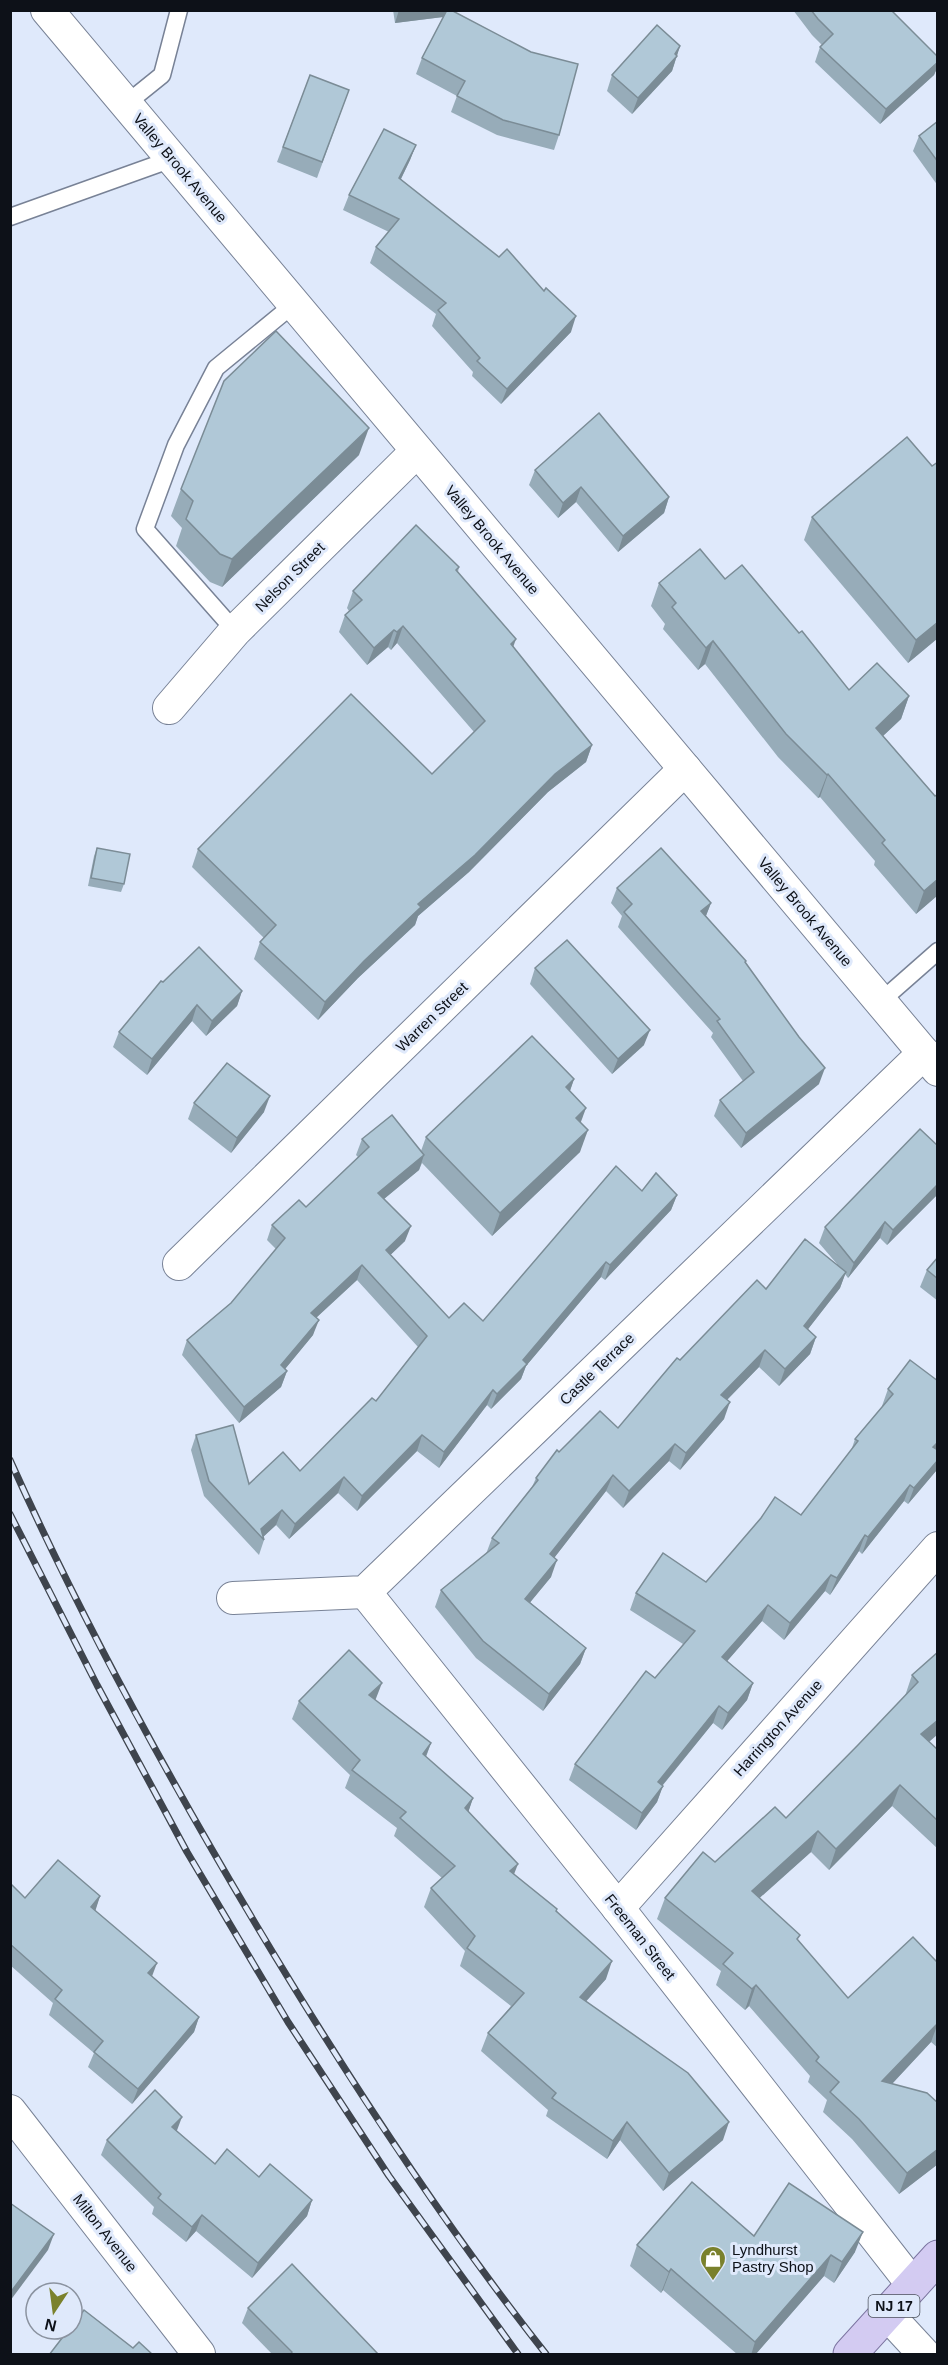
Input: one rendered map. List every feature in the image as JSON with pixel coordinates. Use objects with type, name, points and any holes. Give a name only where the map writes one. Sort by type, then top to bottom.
[{"type":"main road","name":"NJ 17","points":[[850,2355],[938,2257]]},
{"type":"street","name":"Valley Brook Avenue","points":[[47,10],[931,1062]]},
{"type":"street","name":"Nelson Street","points":[[169,708],[235,631],[417,451]]},
{"type":"street","name":"Warren Street","points":[[179,1264],[685,769]]},
{"type":"street","name":"Castle Terrace","points":[[365,1592],[931,1062]]},
{"type":"street","name":"Harrington Avenue","points":[[618,1908],[938,1548]]},
{"type":"street","points":[[232,1598],[365,1592]]},
{"type":"street","name":"Freeman Street","points":[[365,1592],[618,1908],[913,2285]]},
{"type":"street","name":"Milton Avenue","points":[[10,2110],[199,2355]]},
{"type":"street","points":[[887,2314],[924,2355]]},
{"type":"lane","points":[[126,104],[162,75],[179,10]]},
{"type":"lane","points":[[10,217],[172,159]]},
{"type":"lane","points":[[235,631],[145,529],[176,445],[216,368],[294,304]]},
{"type":"lane","points":[[880,1002],[938,951]]},
{"type":"building","points":[[447,10],[531,52],[578,64],[559,135],[503,120],[457,96],[465,81],[422,58]]},
{"type":"building","points":[[811,10],[891,10],[938,57],[938,62],[886,109],[820,47],[833,34]]},
{"type":"building","points":[[657,25],[680,46],[675,54],[677,56],[638,98],[612,75]]},
{"type":"building","points":[[310,75],[349,90],[322,162],[283,147]]},
{"type":"building","points":[[938,121],[938,162],[919,136]]},
{"type":"building","points":[[384,129],[416,145],[399,178],[499,257],[507,249],[544,291],[546,288],[576,316],[507,389],[477,361],[480,358],[438,310],[446,303],[376,247],[399,219],[349,195]]},
{"type":"building","points":[[276,331],[369,428],[232,559],[220,554],[186,519],[193,501],[181,489],[224,381]]},
{"type":"building","points":[[599,413],[669,497],[623,536],[581,487],[563,503],[535,470]]},
{"type":"building","points":[[907,437],[932,466],[938,462],[938,622],[916,640],[812,517]]},
{"type":"building","points":[[416,525],[459,567],[456,570],[516,639],[511,644],[592,745],[555,774],[475,855],[418,904],[421,907],[325,1002],[260,942],[276,925],[198,849],[351,694],[432,774],[485,721],[403,626],[397,632],[394,630],[374,648],[345,615],[362,600],[353,591]]},
{"type":"building","points":[[700,549],[725,579],[742,565],[799,633],[802,631],[849,690],[877,663],[909,696],[876,728],[935,796],[938,794],[938,879],[924,891],[882,843],[885,840],[828,774],[786,734],[713,641],[706,648],[672,607],[676,603],[659,583]]},
{"type":"building","points":[[97,848],[130,854],[124,884],[91,878]]},
{"type":"building","points":[[661,848],[711,903],[701,911],[746,961],[799,1037],[825,1068],[746,1133],[720,1100],[754,1072],[717,1021],[720,1019],[624,912],[632,904],[617,888]]},
{"type":"building","points":[[567,940],[650,1030],[618,1059],[535,968]]},
{"type":"building","points":[[199,947],[242,991],[212,1021],[197,1005],[152,1059],[119,1032],[161,981],[163,982]]},
{"type":"building","points":[[532,1036],[574,1079],[566,1087],[586,1108],[576,1118],[588,1130],[500,1213],[426,1137]]},
{"type":"building","points":[[227,1063],[270,1096],[237,1138],[194,1103]]},
{"type":"building","points":[[392,1115],[424,1155],[378,1193],[411,1226],[386,1250],[449,1318],[464,1303],[483,1321],[616,1166],[642,1191],[656,1173],[677,1195],[610,1265],[606,1262],[523,1360],[527,1364],[497,1394],[493,1390],[444,1452],[422,1435],[362,1496],[344,1477],[295,1524],[282,1510],[261,1529],[264,1540],[209,1481],[196,1435],[233,1425],[249,1484],[283,1452],[300,1471],[372,1398],[376,1401],[427,1336],[362,1265],[311,1313],[319,1320],[281,1365],[287,1371],[244,1407],[187,1340],[231,1303],[285,1238],[272,1225],[299,1200],[306,1207],[369,1147],[362,1139]]},
{"type":"building","points":[[920,1129],[938,1146],[938,1184],[893,1230],[885,1222],[854,1263],[825,1227]]},
{"type":"building","points":[[805,1239],[846,1272],[804,1326],[816,1337],[785,1369],[765,1350],[721,1395],[730,1402],[686,1453],[675,1444],[629,1491],[613,1475],[550,1554],[557,1560],[525,1599],[586,1648],[549,1694],[483,1641],[441,1590],[499,1543],[492,1538],[538,1480],[536,1478],[557,1450],[559,1452],[600,1411],[618,1428],[677,1358],[680,1360],[757,1280],[766,1289]]},
{"type":"building","points":[[938,1257],[938,1279],[927,1270]]},
{"type":"building","points":[[910,1360],[938,1381],[938,1442],[933,1447],[938,1450],[938,1460],[914,1488],[910,1485],[868,1537],[865,1535],[837,1578],[831,1575],[790,1623],[768,1605],[722,1657],[753,1683],[728,1713],[719,1706],[658,1782],[663,1786],[642,1813],[575,1764],[646,1671],[655,1678],[695,1631],[636,1593],[663,1553],[706,1582],[761,1518],[775,1497],[801,1515],[858,1441],[855,1439],[893,1394],[888,1389]]},
{"type":"building","points":[[349,1650],[382,1683],[369,1695],[431,1743],[423,1754],[473,1798],[465,1808],[518,1864],[510,1871],[557,1909],[556,1911],[612,1961],[580,1997],[688,2073],[729,2122],[669,2173],[627,2122],[613,2141],[552,2098],[556,2093],[488,2033],[524,1993],[467,1948],[475,1936],[431,1888],[455,1866],[400,1818],[406,1812],[352,1770],[360,1760],[299,1701]]},
{"type":"building","points":[[938,1652],[938,1720],[921,1734],[938,1750],[938,1821],[900,1785],[836,1849],[818,1831],[752,1891],[800,1935],[797,1939],[848,1998],[913,1937],[938,1962],[938,2023],[882,2081],[927,2093],[938,2103],[938,2149],[907,2173],[859,2119],[830,2092],[839,2082],[816,2061],[819,2057],[756,1985],[752,1989],[723,1964],[733,1953],[665,1898],[703,1852],[715,1862],[775,1807],[786,1818],[918,1682],[912,1675]]},
{"type":"building","points":[[58,1860],[100,1896],[91,1907],[157,1963],[148,1973],[199,2017],[138,2089],[94,2052],[103,2041],[55,1999],[62,1990],[10,1944],[10,1883],[25,1898]]},
{"type":"building","points":[[155,2090],[182,2117],[172,2127],[215,2164],[227,2149],[259,2177],[270,2164],[312,2200],[258,2263],[202,2215],[192,2227],[158,2198],[161,2194],[107,2140]]},
{"type":"building","points":[[692,2182],[754,2236],[789,2183],[863,2232],[842,2262],[831,2255],[755,2342],[671,2269],[669,2272],[637,2245]]},
{"type":"building","points":[[10,2203],[54,2234],[10,2293]]},
{"type":"building","points":[[292,2264],[379,2355],[290,2355],[292,2352],[248,2308]]},
{"type":"building","points":[[84,2310],[133,2348],[139,2342],[153,2355],[49,2355],[60,2341],[84,2341]]},
{"type":"railway","points":[[10,1460],[66,1580],[127,1698],[258,1928],[325,2038],[395,2146],[469,2252],[546,2354]]},
{"type":"railway","points":[[10,1514],[97,1685],[187,1852],[288,2022],[389,2176],[518,2354]]},
{"type":"place","name":"Lyndhurst Pastry Shop","points":[[713,2282]]}]
